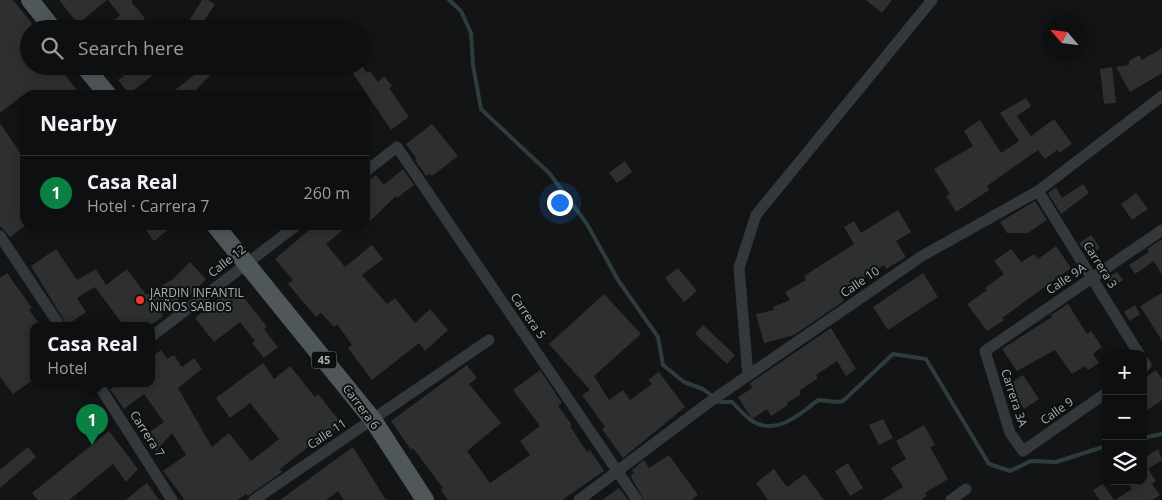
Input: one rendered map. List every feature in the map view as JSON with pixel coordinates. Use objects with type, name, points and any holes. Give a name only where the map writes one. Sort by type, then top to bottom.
[{"type":"main road","points":[[30,0],[47,20]]},
{"type":"main road","points":[[91,75],[104,90]]},
{"type":"main road","name":"Carrera 6","points":[[220,230],[373,420],[425,500]]},
{"type":"street","points":[[748,376],[739,268],[756,216],[932,0]]},
{"type":"street","name":"Calle 10","points":[[580,500],[708,403],[922,256],[1038,191],[1162,96]]},
{"type":"street","name":"Carrera 5","points":[[370,168],[397,147],[637,500]]},
{"type":"street","name":"Carrera 3","points":[[1038,191],[1136,350]]},
{"type":"street","name":"Calle 12","points":[[155,334],[290,230]]},
{"type":"street","name":"Calle 9A","points":[[985,351],[1162,230]]},
{"type":"street","points":[[0,236],[57,322]]},
{"type":"street","name":"Calle 11","points":[[254,500],[489,340]]},
{"type":"street","name":"Carrera 3A","points":[[985,351],[1010,433],[1023,451]]},
{"type":"street","name":"Carrera 7","points":[[100,387],[172,500]]},
{"type":"street","name":"Calle 9","points":[[1023,451],[1103,395]]},
{"type":"street","points":[[951,500],[966,490]]},
{"type":"building","points":[[0,0],[13,0],[29,20],[20,20],[20,75],[66,75],[76,90],[20,90],[20,97],[0,113]]},
{"type":"building","points":[[59,0],[107,0],[83,20],[75,20]]},
{"type":"building","points":[[108,0],[132,0],[132,3],[145,18],[143,20],[115,20],[120,15]]},
{"type":"building","points":[[202,0],[208,0],[215,4],[205,20],[190,20]]},
{"type":"building","points":[[866,0],[892,0],[882,13]]},
{"type":"building","points":[[1162,48],[1162,73],[1130,92],[1116,67],[1129,65],[1129,61],[1139,55],[1142,60]]},
{"type":"building","points":[[1112,67],[1116,103],[1104,104],[1100,69]]},
{"type":"building","points":[[370,71],[378,82],[384,76],[392,86],[389,88],[409,117],[391,130],[370,99],[370,90],[364,90],[354,75],[370,75]]},
{"type":"building","points":[[153,75],[134,90],[126,90],[118,80],[124,76]]},
{"type":"building","points":[[194,75],[210,75],[196,90],[175,90]]},
{"type":"building","points":[[1026,98],[1031,106],[1017,116],[1031,136],[1054,119],[1072,144],[1059,153],[1057,150],[1045,159],[1038,150],[987,186],[989,190],[956,212],[946,196],[950,194],[934,169],[973,146],[964,131],[980,120],[1001,153],[1019,141],[1000,113]]},
{"type":"building","points":[[0,123],[20,153],[20,230],[10,237],[0,226]]},
{"type":"building","points":[[432,124],[458,156],[432,176],[429,174],[426,176],[406,144]]},
{"type":"building","points":[[625,161],[632,172],[617,183],[609,173]]},
{"type":"building","points":[[403,169],[414,185],[397,198],[396,196],[370,221],[370,180],[376,175],[384,185]]},
{"type":"building","points":[[1083,184],[1089,193],[1061,214],[1048,193],[1056,187],[1062,198]]},
{"type":"building","points":[[1136,193],[1148,209],[1132,220],[1121,204]]},
{"type":"building","points":[[1035,201],[1047,220],[1028,233],[1007,233],[1000,222]]},
{"type":"building","points":[[898,210],[911,232],[896,241],[906,257],[886,269],[884,265],[839,293],[844,301],[794,335],[764,343],[756,314],[774,310],[773,307],[790,300],[785,292],[806,280],[804,276],[854,244],[844,227],[854,221],[861,233]]},
{"type":"building","points":[[146,230],[168,230],[154,241]]},
{"type":"building","points":[[309,230],[343,230],[326,244],[345,267],[372,245],[383,259],[362,275],[387,304],[395,298],[415,323],[430,309],[448,330],[425,351],[419,343],[372,380],[348,348],[352,345],[337,324],[334,327],[321,313],[316,317],[288,284],[293,280],[275,259]]},
{"type":"building","points":[[1091,235],[1100,248],[1088,256],[1079,243]]},
{"type":"building","points":[[1162,239],[1162,275],[1154,261],[1135,274],[1129,265],[1149,252],[1147,249]]},
{"type":"building","points":[[1056,246],[1071,268],[987,331],[967,304],[987,290],[985,288],[1004,274],[994,261],[1011,249],[1021,262],[1034,254],[1038,259]]},
{"type":"building","points":[[56,249],[77,280],[96,269],[106,285],[127,269],[146,295],[173,279],[190,262],[206,279],[189,296],[187,293],[155,322],[121,322],[95,287],[77,298],[86,312],[71,322],[65,322],[31,266]]},
{"type":"building","points":[[678,268],[697,291],[684,302],[665,278]]},
{"type":"building","points":[[1117,272],[1123,280],[1113,287],[1107,278]]},
{"type":"building","points":[[7,273],[32,308],[29,310],[38,322],[30,322],[30,382],[13,394],[0,377],[0,278]]},
{"type":"building","points":[[923,273],[938,297],[888,330],[873,307]]},
{"type":"building","points":[[235,286],[267,327],[264,329],[278,347],[264,358],[252,343],[255,341],[240,322],[214,342],[195,318]]},
{"type":"building","points":[[1162,293],[1162,341],[1140,306]]},
{"type":"building","points":[[604,294],[641,334],[594,376],[609,400],[623,390],[630,400],[652,384],[648,380],[659,372],[685,407],[623,458],[602,429],[605,427],[582,395],[590,390],[549,344]]},
{"type":"building","points":[[1068,304],[1087,334],[1091,331],[1102,347],[1093,354],[1099,363],[1088,370],[1085,366],[1072,374],[1055,350],[1017,371],[1002,349],[1052,317],[1051,315]]},
{"type":"building","points":[[1135,305],[1140,314],[1130,321],[1124,312]]},
{"type":"building","points":[[703,325],[735,355],[727,364],[695,334]]},
{"type":"building","points":[[831,328],[856,369],[846,376],[837,361],[816,375],[818,378],[799,391],[801,394],[787,403],[788,405],[771,416],[767,409],[752,419],[738,397],[752,388],[750,383]]},
{"type":"building","points":[[161,350],[167,359],[174,355],[182,367],[194,358],[202,369],[178,388],[212,447],[229,433],[251,461],[279,439],[250,403],[230,418],[216,398],[263,363],[274,379],[290,366],[315,397],[318,394],[342,424],[319,443],[317,440],[280,469],[282,472],[248,496],[246,494],[237,500],[185,500],[163,471],[186,455],[172,433],[156,451],[145,435],[164,422],[144,394],[124,409],[110,389],[113,387],[155,387],[155,354]]},
{"type":"building","points":[[467,365],[477,378],[469,384],[501,423],[467,451],[490,483],[530,455],[520,441],[540,426],[513,390],[540,370],[562,403],[558,406],[572,425],[570,426],[587,452],[590,450],[604,471],[562,500],[448,500],[441,490],[443,488],[413,448],[411,450],[391,421]]},
{"type":"building","points":[[1156,370],[1162,379],[1162,400],[1147,410],[1147,395],[1147,376]]},
{"type":"building","points":[[1023,375],[1039,399],[1024,409],[1009,384]]},
{"type":"building","points":[[883,419],[893,438],[879,445],[869,425]]},
{"type":"building","points":[[924,425],[935,445],[930,447],[948,479],[925,493],[927,496],[921,500],[882,500],[903,487],[891,468],[906,459],[896,441]]},
{"type":"building","points":[[109,431],[138,469],[126,482],[113,464],[69,500],[38,500],[32,493]]},
{"type":"building","points":[[28,447],[36,457],[0,488],[0,470]]},
{"type":"building","points":[[353,447],[386,500],[344,500],[338,491],[326,500],[280,500]]},
{"type":"building","points":[[1158,449],[1162,460],[1148,469],[1156,481],[1152,484],[1160,495],[1152,500],[1115,500],[1132,489],[1130,485],[1147,485],[1147,456]]},
{"type":"building","points":[[669,455],[698,495],[691,500],[644,500],[632,479],[631,475],[634,473],[632,470],[644,460],[649,468]]},
{"type":"building","points":[[848,463],[863,488],[850,496],[835,471]]},
{"type":"building","points":[[774,469],[787,487],[805,474],[824,500],[768,500],[756,483]]},
{"type":"building","points":[[147,483],[159,500],[126,500],[134,493]]},
{"type":"building","points":[[1104,485],[1114,500],[1100,500],[1093,490]]},
{"type":"building","points":[[619,488],[628,500],[602,500]]},
{"type":"waterway","points":[[449,0],[461,11],[471,33],[473,65],[481,109],[550,174],[587,224],[618,280],[658,337],[663,365],[684,382],[703,389],[720,402],[732,402],[752,421],[770,426],[779,425],[796,417],[818,400],[843,401],[893,354],[926,359],[989,464],[1010,471],[1031,461],[1056,462],[1102,447]]},
{"type":"waterway","points":[[1147,437],[1162,434]]},
{"type":"place","name":"JARDIN INFANTIL NIÑOS SABIOS","points":[[140,300]]},
{"type":"place","name":"Casa Real","points":[[92,445]]}]
